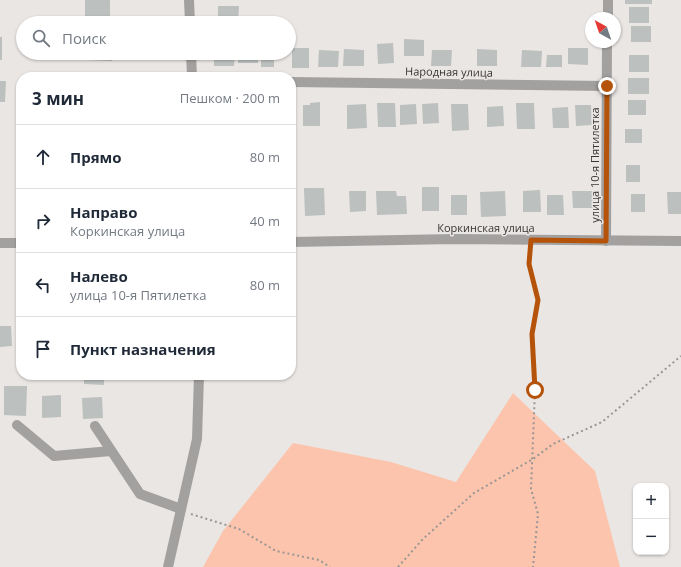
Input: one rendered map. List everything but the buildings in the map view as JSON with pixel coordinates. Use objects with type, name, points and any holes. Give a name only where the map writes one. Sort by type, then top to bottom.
[{"type":"street","points":[[189,0],[190,16]]},
{"type":"street","points":[[608,0],[608,12]]},
{"type":"street","name":"улица 10-я Пятилетка","points":[[606,241],[608,48]]},
{"type":"street","points":[[191,60],[192,72]]},
{"type":"street","name":"Народная улица","points":[[296,82],[607,86]]},
{"type":"street","name":"Коркинская улица","points":[[296,242],[531,240],[681,241]]},
{"type":"street","points":[[0,243],[16,243]]},
{"type":"street","points":[[168,567],[197,439],[200,380]]},
{"type":"street","points":[[17,425],[54,456],[111,450]]},
{"type":"street","points":[[95,426],[140,494],[181,510]]},
{"type":"path","points":[[531,240],[529,264],[538,300],[532,334],[535,363],[531,490],[538,514],[533,567]]},
{"type":"path","points":[[398,567],[423,539],[474,493],[533,459],[553,444],[602,422],[681,356]]},
{"type":"path","points":[[181,510],[239,529],[276,551],[319,560],[330,567]]},
{"type":"shaded area","points":[[513,393],[595,471],[620,567],[203,567],[223,531],[293,443],[391,462],[456,482]]},
{"type":"route","points":[[535,390],[535,363],[532,334],[538,300],[535,282],[529,264],[531,240],[606,241],[607,86]]}]
